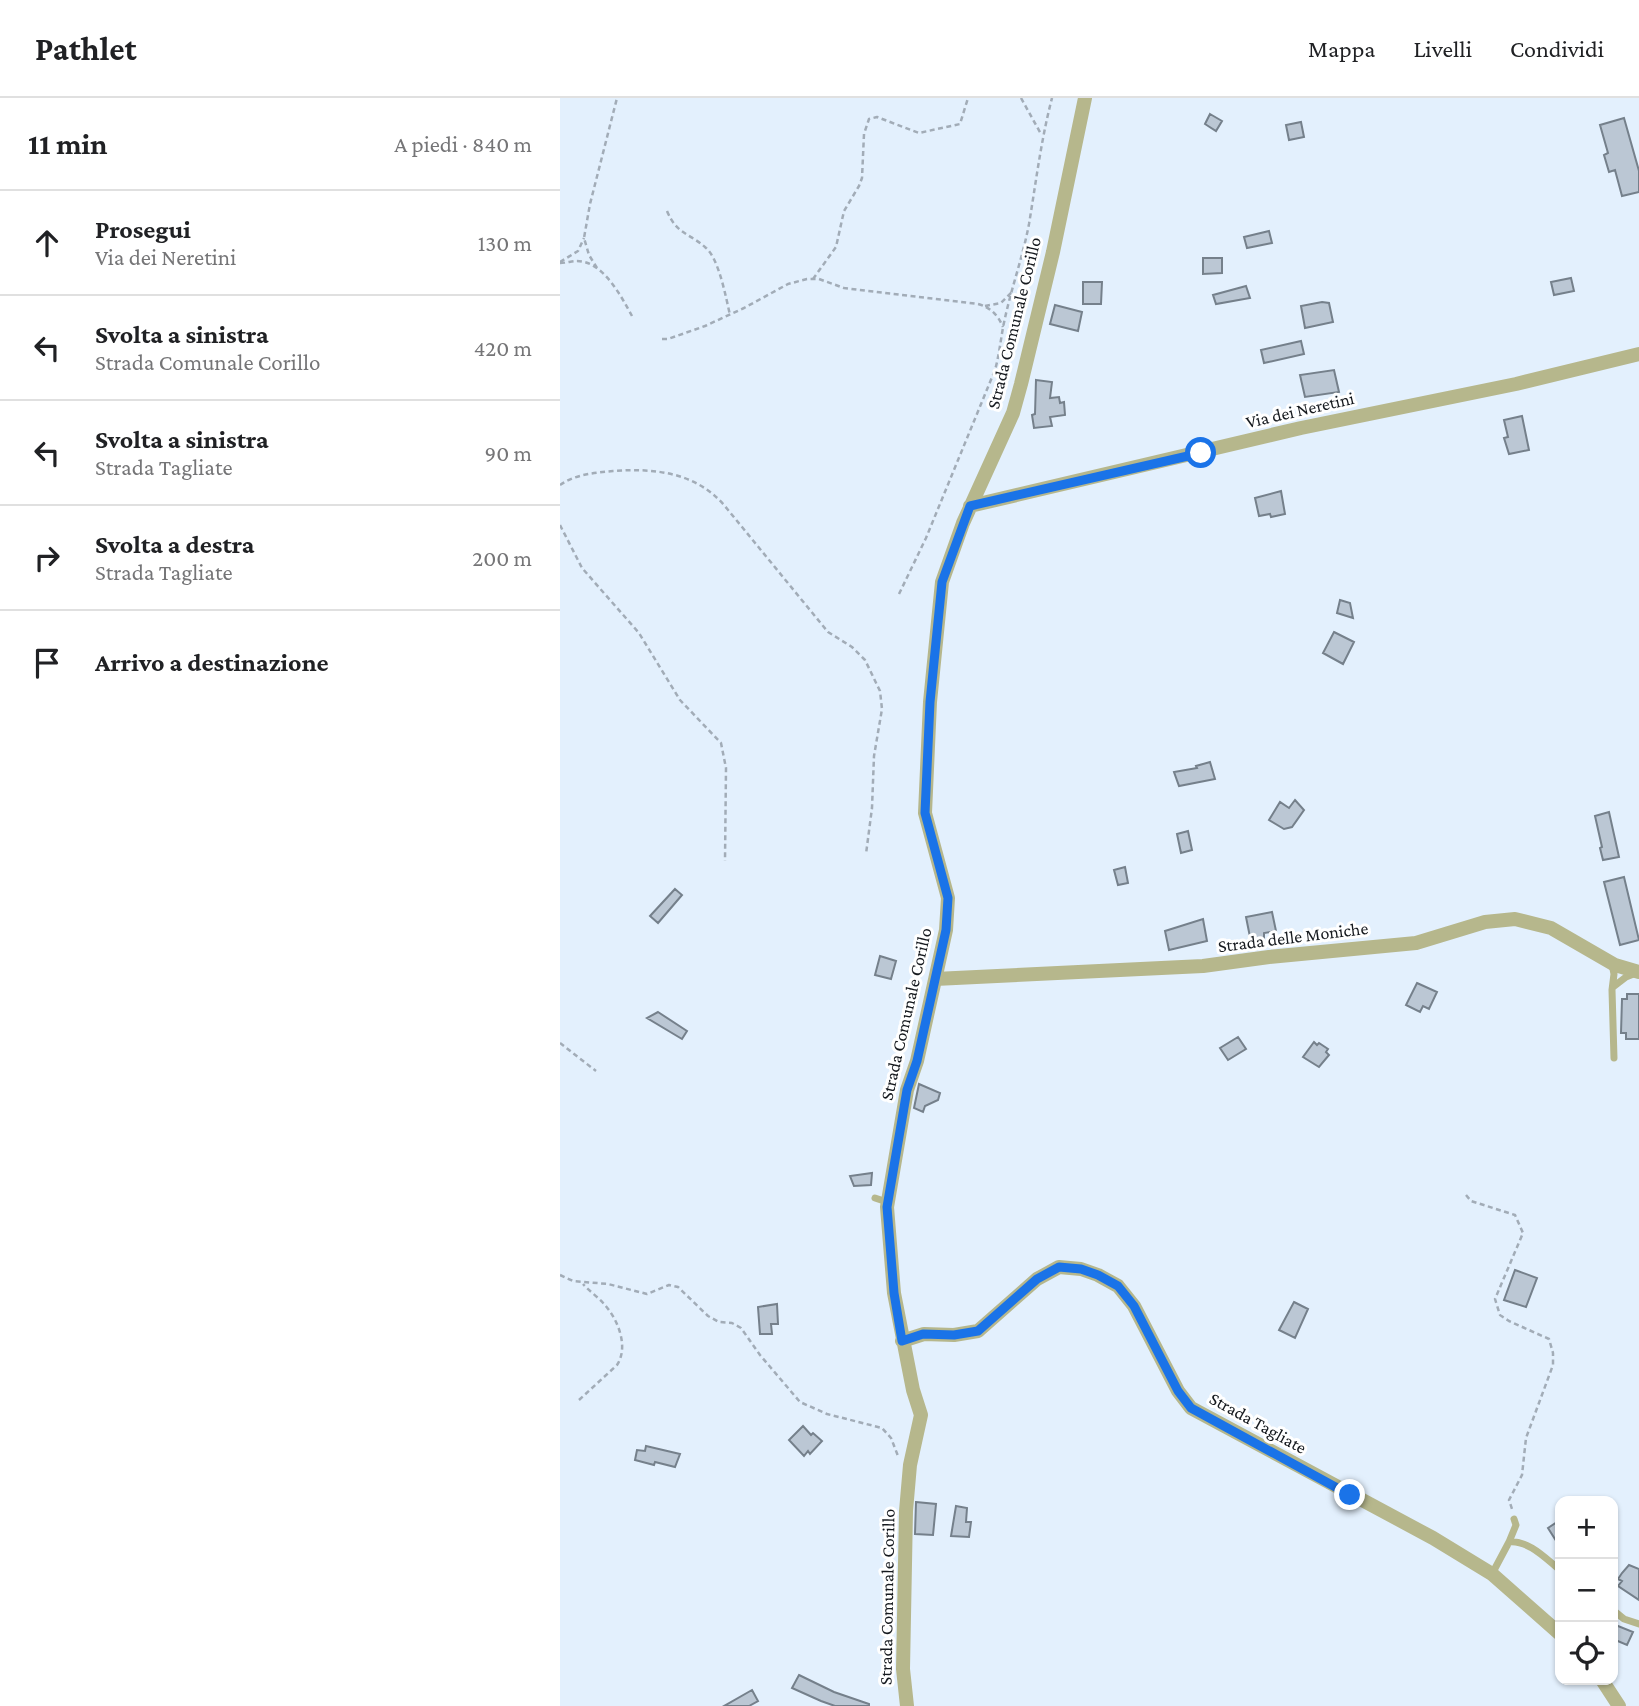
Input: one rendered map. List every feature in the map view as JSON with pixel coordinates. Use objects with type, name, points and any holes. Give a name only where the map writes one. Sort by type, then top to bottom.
[{"type":"street","name":"Strada Comunale Corillo","points":[[907,1706],[903,1669],[903,1577],[910,1474],[921,1415],[912,1390],[902,1341],[881,1200],[907,1090],[917,1061],[946,930],[948,898],[925,813],[930,702],[942,582],[970,506],[1009,422],[1021,384],[1053,252],[1085,98]]},
{"type":"street","name":"Via dei Neretini","points":[[970,506],[1301,428],[1516,384],[1639,354]]},
{"type":"street","name":"Strada delle Moniche","points":[[936,979],[1203,966],[1416,943],[1485,922],[1515,919],[1551,928],[1611,963],[1639,972]]},
{"type":"street","name":"Strada Tagliate","points":[[902,1341],[923,1334],[954,1335],[978,1331],[1037,1279],[1059,1267],[1081,1269],[1098,1275],[1118,1286],[1134,1306],[1178,1391],[1191,1408],[1433,1538],[1492,1574],[1555,1630]]},
{"type":"street","points":[[1605,1685],[1619,1706]]},
{"type":"lane","points":[[1611,963],[1614,974],[1614,1058]]},
{"type":"lane","points":[[1613,987],[1626,977],[1639,972]]},
{"type":"lane","points":[[1492,1574],[1516,1525],[1514,1519]]},
{"type":"lane","points":[[1509,1542],[1517,1541],[1530,1547],[1555,1566]]},
{"type":"lane","points":[[1618,1614],[1639,1624]]},
{"type":"path","points":[[560,263],[578,250],[584,239],[590,204],[617,98]]},
{"type":"path","points":[[813,278],[836,247],[848,202],[862,178],[864,134],[869,119],[877,117],[919,133],[926,132],[960,124],[968,98]]},
{"type":"path","points":[[1021,98],[1042,138]]},
{"type":"path","points":[[899,594],[926,538],[986,393],[1000,351],[1003,328],[1028,227],[1042,138],[1052,98]]},
{"type":"path","points":[[667,211],[678,229],[704,246],[712,255],[730,315]]},
{"type":"path","points":[[584,239],[597,268],[624,300],[632,316]]},
{"type":"path","points":[[560,263],[577,261],[597,268]]},
{"type":"path","points":[[662,339],[681,335],[730,315],[788,284],[813,278],[844,288],[985,306],[1001,303],[1014,289]]},
{"type":"path","points":[[985,306],[999,318],[1003,328]]},
{"type":"path","points":[[560,485],[586,474],[653,470],[698,483],[718,498],[828,632],[852,647],[865,660],[880,691],[882,709],[874,756],[872,808],[866,854]]},
{"type":"path","points":[[560,525],[582,568],[639,633],[680,700],[721,743],[726,768],[725,861]]},
{"type":"path","points":[[560,1043],[596,1071]]},
{"type":"path","points":[[1466,1195],[1471,1202],[1515,1215],[1523,1233],[1495,1299],[1500,1315],[1549,1339],[1553,1353],[1553,1364],[1526,1438],[1522,1475],[1509,1500],[1514,1519]]},
{"type":"path","points":[[560,1275],[582,1283],[608,1284],[647,1294],[668,1284],[677,1287],[708,1316],[741,1328],[795,1397],[806,1406],[883,1428],[891,1438],[903,1468],[910,1474]]},
{"type":"path","points":[[579,1400],[617,1366],[621,1360],[623,1346],[613,1316],[582,1283]]},
{"type":"building","points":[[1210,114],[1222,121],[1216,131],[1205,124]]},
{"type":"building","points":[[1624,118],[1639,171],[1639,192],[1622,196],[1615,170],[1609,172],[1604,155],[1608,153],[1600,125]]},
{"type":"building","points":[[1301,122],[1304,137],[1289,140],[1286,125]]},
{"type":"building","points":[[1269,231],[1272,243],[1247,248],[1244,237]]},
{"type":"building","points":[[1203,258],[1222,258],[1222,273],[1203,274]]},
{"type":"building","points":[[1571,278],[1574,291],[1554,295],[1551,282]]},
{"type":"building","points":[[1083,282],[1102,282],[1101,304],[1083,304]]},
{"type":"building","points":[[1246,286],[1250,298],[1216,304],[1213,295]]},
{"type":"building","points":[[1329,303],[1333,322],[1305,328],[1301,306]]},
{"type":"building","points":[[1055,305],[1082,312],[1078,331],[1050,324]]},
{"type":"building","points":[[1301,341],[1304,354],[1264,363],[1261,350]]},
{"type":"building","points":[[1334,370],[1339,392],[1305,397],[1300,375]]},
{"type":"building","points":[[1036,380],[1052,382],[1050,398],[1059,397],[1060,403],[1064,402],[1065,415],[1050,417],[1052,426],[1034,428],[1032,415],[1035,414]]},
{"type":"building","points":[[1522,416],[1529,450],[1509,454],[1504,438],[1508,437],[1504,420]]},
{"type":"building","points":[[1281,491],[1285,514],[1259,516],[1255,498]]},
{"type":"building","points":[[1340,600],[1350,603],[1353,618],[1337,613]]},
{"type":"building","points":[[1334,632],[1354,642],[1343,664],[1323,653]]},
{"type":"building","points":[[1210,762],[1215,779],[1179,786],[1174,772],[1197,768],[1196,766]]},
{"type":"building","points":[[1295,800],[1304,810],[1292,827],[1284,829],[1269,820],[1280,802],[1289,808]]},
{"type":"building","points":[[1609,812],[1619,857],[1603,860],[1595,816]]},
{"type":"building","points":[[1188,831],[1192,850],[1181,853],[1177,834]]},
{"type":"building","points":[[1125,867],[1128,883],[1118,885],[1114,870]]},
{"type":"building","points":[[1624,877],[1639,940],[1620,945],[1604,882]]},
{"type":"building","points":[[675,889],[682,895],[658,923],[650,916]]},
{"type":"building","points":[[1272,912],[1276,931],[1264,933],[1264,939],[1251,942],[1246,917]]},
{"type":"building","points":[[1203,919],[1207,941],[1169,950],[1165,931]]},
{"type":"building","points":[[880,956],[896,961],[891,979],[875,975]]},
{"type":"building","points":[[1417,983],[1437,992],[1429,1009],[1423,1006],[1420,1012],[1406,1005]]},
{"type":"building","points":[[1627,994],[1639,994],[1639,1039],[1626,1039],[1626,1033],[1621,1033],[1622,999],[1627,999]]},
{"type":"building","points":[[658,1012],[687,1031],[682,1039],[647,1018]]},
{"type":"building","points":[[1238,1037],[1246,1049],[1228,1060],[1220,1048]]},
{"type":"building","points":[[1314,1042],[1328,1049],[1326,1052],[1329,1055],[1319,1067],[1303,1057]]},
{"type":"building","points":[[919,1084],[940,1093],[938,1100],[925,1106],[923,1112],[914,1108]]},
{"type":"building","points":[[872,1173],[871,1185],[854,1186],[850,1176]]},
{"type":"building","points":[[1515,1270],[1537,1278],[1526,1307],[1504,1300]]},
{"type":"building","points":[[1294,1302],[1308,1309],[1295,1338],[1279,1330]]},
{"type":"building","points":[[777,1304],[778,1324],[771,1324],[772,1334],[760,1334],[758,1307]]},
{"type":"building","points":[[803,1426],[811,1435],[813,1433],[822,1441],[810,1454],[808,1451],[804,1456],[789,1440]]},
{"type":"building","points":[[646,1446],[680,1454],[675,1467],[635,1460],[637,1450],[645,1451]]},
{"type":"building","points":[[916,1502],[936,1504],[933,1535],[915,1534]]},
{"type":"building","points":[[956,1506],[967,1508],[966,1522],[971,1522],[969,1537],[951,1536]]},
{"type":"building","points":[[1555,1523],[1555,1539],[1548,1528]]},
{"type":"building","points":[[1629,1565],[1639,1569],[1639,1600],[1618,1586],[1622,1581],[1618,1579]]},
{"type":"building","points":[[1618,1626],[1633,1632],[1627,1645],[1618,1641]]},
{"type":"building","points":[[799,1675],[869,1706],[835,1706],[821,1701],[792,1688]]},
{"type":"building","points":[[752,1690],[758,1701],[749,1706],[724,1706]]},
{"type":"route","points":[[1201,453],[970,506],[963,523],[942,582],[930,702],[925,813],[948,898],[946,930],[917,1061],[907,1090],[887,1202],[894,1293],[902,1341],[923,1334],[954,1335],[978,1331],[1037,1279],[1059,1267],[1081,1269],[1098,1275],[1118,1286],[1134,1306],[1178,1391],[1191,1408],[1350,1495]]}]
